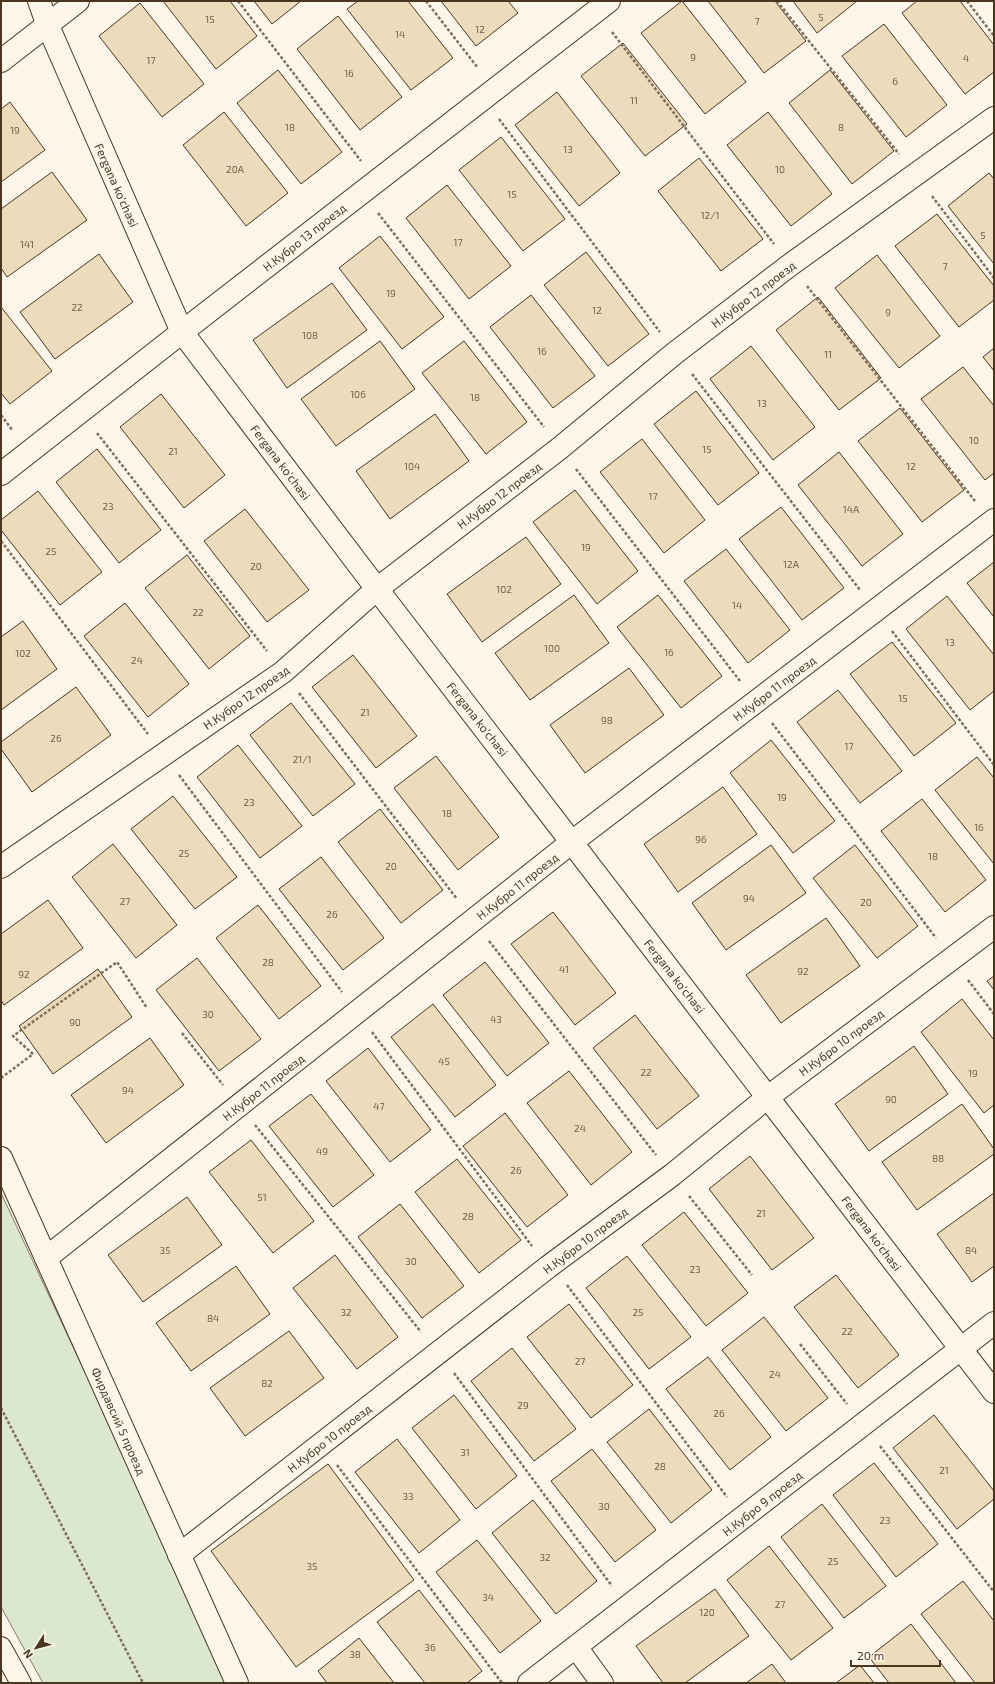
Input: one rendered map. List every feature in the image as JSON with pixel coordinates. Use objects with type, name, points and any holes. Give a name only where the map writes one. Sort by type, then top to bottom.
[{"type":"street","name":"Fergana ko'chasi","points":[[39,1],[48,26],[182,332],[377,589],[994,1392]]},
{"type":"street","points":[[1,61],[48,26],[78,1]]},
{"type":"street","name":"Н.Кубро 13 проезд","points":[[1,474],[80,411],[609,1]]},
{"type":"street","name":"Н.Кубро 12 проезд","points":[[1,867],[283,672],[377,589],[560,448],[675,353],[790,265],[994,118]]},
{"type":"street","name":"Н.Кубро 11 проезд","points":[[46,1258],[572,842],[994,520]]},
{"type":"street","name":"Н.Кубро 10 проезд","points":[[179,1555],[550,1266],[672,1175],[768,1097],[994,927]]},
{"type":"street","name":"Фирдавсий 5 проезд","points":[[1,1158],[237,1683]]},
{"type":"street","name":"Н.Кубро 9 проезд","points":[[529,1683],[994,1324]]},
{"type":"street","points":[[1,1647],[21,1683]]},
{"type":"street","points":[[576,1647],[602,1683]]},
{"type":"path","points":[[238,1],[369,187],[560,448],[994,1014]]},
{"type":"path","points":[[426,1],[489,94],[675,353],[876,610],[994,764]]},
{"type":"path","points":[[778,1],[916,175],[994,278]]},
{"type":"path","points":[[967,1],[994,36]]},
{"type":"path","points":[[80,411],[283,672],[473,921],[752,1275]]},
{"type":"path","points":[[1,542],[743,1518]]},
{"type":"path","points":[[1,1078],[33,1054],[13,1036],[118,962],[148,1008]]},
{"type":"path","points":[[182,1033],[438,1353],[628,1607]]},
{"type":"path","points":[[800,1344],[994,1592]]},
{"type":"path","points":[[1,1408],[143,1683]]},
{"type":"path","points":[[321,1444],[502,1683]]},
{"type":"green space","points":[[1,1193],[187,1590],[227,1683],[43,1683],[1,1607]]},
{"type":"building","points":[[163,1],[230,1],[257,36],[216,69]]},
{"type":"building","points":[[254,1],[301,1],[272,24]]},
{"type":"building","points":[[358,1],[408,1],[453,58],[411,90],[347,9]]},
{"type":"building","points":[[441,1],[508,1],[518,13],[476,46]]},
{"type":"building","points":[[682,1],[746,82],[705,114],[641,33]]},
{"type":"building","points":[[708,1],[775,1],[806,41],[764,73]]},
{"type":"building","points":[[793,1],[857,1],[817,33]]},
{"type":"building","points":[[917,1],[960,1],[994,45],[994,72],[965,94],[902,13]]},
{"type":"building","points":[[140,3],[204,84],[162,117],[99,36]]},
{"type":"building","points":[[338,16],[402,97],[360,130],[297,49]]},
{"type":"building","points":[[884,24],[947,105],[906,137],[842,56]]},
{"type":"building","points":[[623,43],[687,124],[645,156],[581,76]]},
{"type":"building","points":[[278,70],[342,152],[301,184],[237,103]]},
{"type":"building","points":[[830,70],[894,151],[852,184],[789,103]]},
{"type":"building","points":[[557,92],[620,173],[579,206],[515,125]]},
{"type":"building","points":[[10,102],[45,150],[1,182],[1,109]]},
{"type":"building","points":[[224,112],[288,193],[246,226],[183,145]]},
{"type":"building","points":[[768,112],[832,194],[791,226],[727,145]]},
{"type":"building","points":[[501,137],[565,219],[523,251],[459,170]]},
{"type":"building","points":[[699,158],[763,239],[721,271],[658,191]]},
{"type":"building","points":[[52,172],[87,220],[7,277],[1,268],[1,209]]},
{"type":"building","points":[[989,173],[994,179],[994,264],[948,206]]},
{"type":"building","points":[[447,185],[511,266],[469,299],[406,218]]},
{"type":"building","points":[[937,214],[994,286],[994,300],[959,327],[895,246]]},
{"type":"building","points":[[380,236],[444,317],[402,349],[339,268]]},
{"type":"building","points":[[586,252],[649,334],[608,366],[544,285]]},
{"type":"building","points":[[99,254],[133,302],[55,359],[20,312]]},
{"type":"building","points":[[877,255],[940,336],[899,368],[835,288]]},
{"type":"building","points":[[332,283],[367,330],[287,388],[253,340]]},
{"type":"building","points":[[531,295],[595,376],[553,408],[490,327]]},
{"type":"building","points":[[818,297],[881,378],[839,410],[776,330]]},
{"type":"building","points":[[1,307],[52,371],[10,404],[1,393]]},
{"type":"building","points":[[380,341],[415,389],[336,446],[301,399]]},
{"type":"building","points":[[464,341],[527,422],[486,454],[422,373]]},
{"type":"building","points":[[751,346],[815,427],[773,460],[710,379]]},
{"type":"building","points":[[994,348],[994,371],[983,357]]},
{"type":"building","points":[[963,367],[994,406],[994,473],[985,480],[921,399]]},
{"type":"building","points":[[696,391],[759,473],[718,505],[654,424]]},
{"type":"building","points":[[161,394],[225,475],[184,508],[120,427]]},
{"type":"building","points":[[900,408],[964,490],[922,522],[858,441]]},
{"type":"building","points":[[435,414],[469,461],[390,519],[356,471]]},
{"type":"building","points":[[642,439],[705,520],[664,553],[600,472]]},
{"type":"building","points":[[97,449],[161,530],[119,563],[56,482]]},
{"type":"building","points":[[839,452],[903,534],[862,566],[798,485]]},
{"type":"building","points":[[575,490],[638,571],[597,604],[533,522]]},
{"type":"building","points":[[38,491],[102,572],[60,605],[1,530],[1,520]]},
{"type":"building","points":[[781,507],[844,588],[802,620],[739,539]]},
{"type":"building","points":[[245,509],[309,590],[267,622],[204,541]]},
{"type":"building","points":[[526,537],[561,584],[482,642],[447,594]]},
{"type":"building","points":[[726,549],[790,630],[748,663],[684,581]]},
{"type":"building","points":[[187,555],[250,636],[209,669],[145,588]]},
{"type":"building","points":[[994,562],[994,617],[967,583]]},
{"type":"building","points":[[574,595],[609,643],[530,700],[495,653]]},
{"type":"building","points":[[658,595],[722,676],[681,708],[617,627]]},
{"type":"building","points":[[947,596],[994,655],[994,691],[970,710],[906,629]]},
{"type":"building","points":[[125,603],[189,684],[148,717],[84,636]]},
{"type":"building","points":[[23,621],[57,669],[1,710],[1,637]]},
{"type":"building","points":[[892,642],[956,723],[914,756],[850,674]]},
{"type":"building","points":[[353,655],[417,736],[376,768],[312,687]]},
{"type":"building","points":[[629,668],[664,715],[585,773],[550,725]]},
{"type":"building","points":[[76,687],[111,735],[32,792],[1,749],[1,742]]},
{"type":"building","points":[[838,690],[902,771],[860,803],[797,722]]},
{"type":"building","points":[[291,703],[355,784],[313,816],[250,735]]},
{"type":"building","points":[[771,740],[835,821],[793,853],[730,773]]},
{"type":"building","points":[[238,745],[302,826],[260,858],[197,777]]},
{"type":"building","points":[[436,756],[499,837],[458,870],[394,788]]},
{"type":"building","points":[[977,757],[994,778],[994,864],[935,790]]},
{"type":"building","points":[[723,787],[757,834],[678,892],[644,844]]},
{"type":"building","points":[[173,796],[237,877],[195,909],[131,829]]},
{"type":"building","points":[[922,799],[986,880],[945,912],[881,831]]},
{"type":"building","points":[[380,809],[443,890],[401,923],[338,842]]},
{"type":"building","points":[[113,844],[177,925],[136,958],[72,877]]},
{"type":"building","points":[[771,845],[806,893],[726,950],[692,903]]},
{"type":"building","points":[[855,845],[918,926],[877,958],[813,878]]},
{"type":"building","points":[[321,857],[384,938],[343,970],[279,889]]},
{"type":"building","points":[[48,900],[83,948],[4,1005],[1,1000],[1,934]]},
{"type":"building","points":[[258,905],[321,986],[279,1019],[216,938]]},
{"type":"building","points":[[553,912],[616,993],[575,1025],[511,944]]},
{"type":"building","points":[[826,918],[860,966],[781,1023],[746,975]]},
{"type":"building","points":[[197,958],[261,1039],[219,1071],[156,990]]},
{"type":"building","points":[[485,962],[549,1043],[507,1076],[443,995]]},
{"type":"building","points":[[98,969],[132,1017],[53,1074],[19,1026]]},
{"type":"building","points":[[994,976],[994,990],[987,981]]},
{"type":"building","points":[[962,999],[994,1040],[994,1105],[984,1113],[921,1032]]},
{"type":"building","points":[[433,1004],[496,1085],[455,1117],[391,1037]]},
{"type":"building","points":[[635,1015],[699,1096],[657,1129],[593,1048]]},
{"type":"building","points":[[150,1038],[184,1085],[106,1143],[71,1095]]},
{"type":"building","points":[[914,1046],[948,1094],[869,1151],[835,1104]]},
{"type":"building","points":[[368,1048],[431,1130],[390,1162],[326,1081]]},
{"type":"building","points":[[569,1071],[632,1152],[591,1185],[527,1103]]},
{"type":"building","points":[[311,1094],[374,1175],[333,1207],[269,1126]]},
{"type":"building","points":[[962,1104],[994,1149],[994,1154],[917,1210],[882,1162]]},
{"type":"building","points":[[505,1113],[568,1195],[527,1227],[463,1146]]},
{"type":"building","points":[[251,1140],[314,1221],[273,1253],[209,1172]]},
{"type":"building","points":[[750,1156],[814,1238],[772,1270],[709,1189]]},
{"type":"building","points":[[457,1159],[521,1240],[479,1273],[415,1192]]},
{"type":"building","points":[[994,1193],[994,1266],[972,1282],[937,1234]]},
{"type":"building","points":[[187,1197],[222,1245],[143,1302],[108,1255]]},
{"type":"building","points":[[400,1204],[464,1286],[422,1318],[358,1237]]},
{"type":"building","points":[[684,1212],[748,1293],[706,1326],[642,1245]]},
{"type":"building","points":[[335,1255],[398,1337],[357,1369],[293,1288]]},
{"type":"building","points":[[627,1256],[691,1337],[649,1369],[586,1288]]},
{"type":"building","points":[[236,1266],[270,1314],[191,1371],[156,1323]]},
{"type":"building","points":[[836,1275],[899,1355],[858,1388],[794,1307]]},
{"type":"building","points":[[569,1304],[633,1385],[591,1418],[527,1337]]},
{"type":"building","points":[[764,1317],[828,1398],[786,1431],[722,1350]]},
{"type":"building","points":[[289,1331],[324,1378],[245,1436],[210,1388]]},
{"type":"building","points":[[512,1348],[576,1429],[534,1461],[471,1381]]},
{"type":"building","points":[[708,1357],[771,1437],[730,1470],[666,1389]]},
{"type":"building","points":[[454,1395],[517,1476],[476,1509],[412,1428]]},
{"type":"building","points":[[649,1409],[712,1490],[671,1523],[607,1442]]},
{"type":"building","points":[[934,1415],[994,1491],[994,1499],[957,1529],[893,1448]]},
{"type":"building","points":[[397,1439],[460,1520],[419,1553],[355,1472]]},
{"type":"building","points":[[592,1449],[656,1530],[615,1562],[551,1481]]},
{"type":"building","points":[[874,1463],[938,1544],[896,1577],[833,1495]]},
{"type":"building","points":[[328,1464],[414,1580],[296,1667],[211,1551]]},
{"type":"building","points":[[533,1500],[597,1581],[556,1614],[492,1533]]},
{"type":"building","points":[[822,1504],[886,1586],[844,1618],[781,1537]]},
{"type":"building","points":[[477,1540],[541,1621],[500,1653],[436,1572]]},
{"type":"building","points":[[769,1546],[833,1628],[791,1660],[727,1580]]},
{"type":"building","points":[[963,1581],[994,1621],[994,1683],[975,1683],[921,1614]]},
{"type":"building","points":[[715,1589],[749,1636],[685,1683],[663,1683],[636,1646]]},
{"type":"building","points":[[419,1590],[482,1671],[467,1683],[425,1683],[377,1622]]},
{"type":"building","points":[[911,1624],[956,1683],[889,1683],[869,1657]]},
{"type":"building","points":[[359,1638],[394,1683],[327,1683],[318,1671]]},
{"type":"building","points":[[772,1664],[786,1683],[746,1683]]},
{"type":"building","points":[[860,1665],[874,1683],[836,1683]]}]
